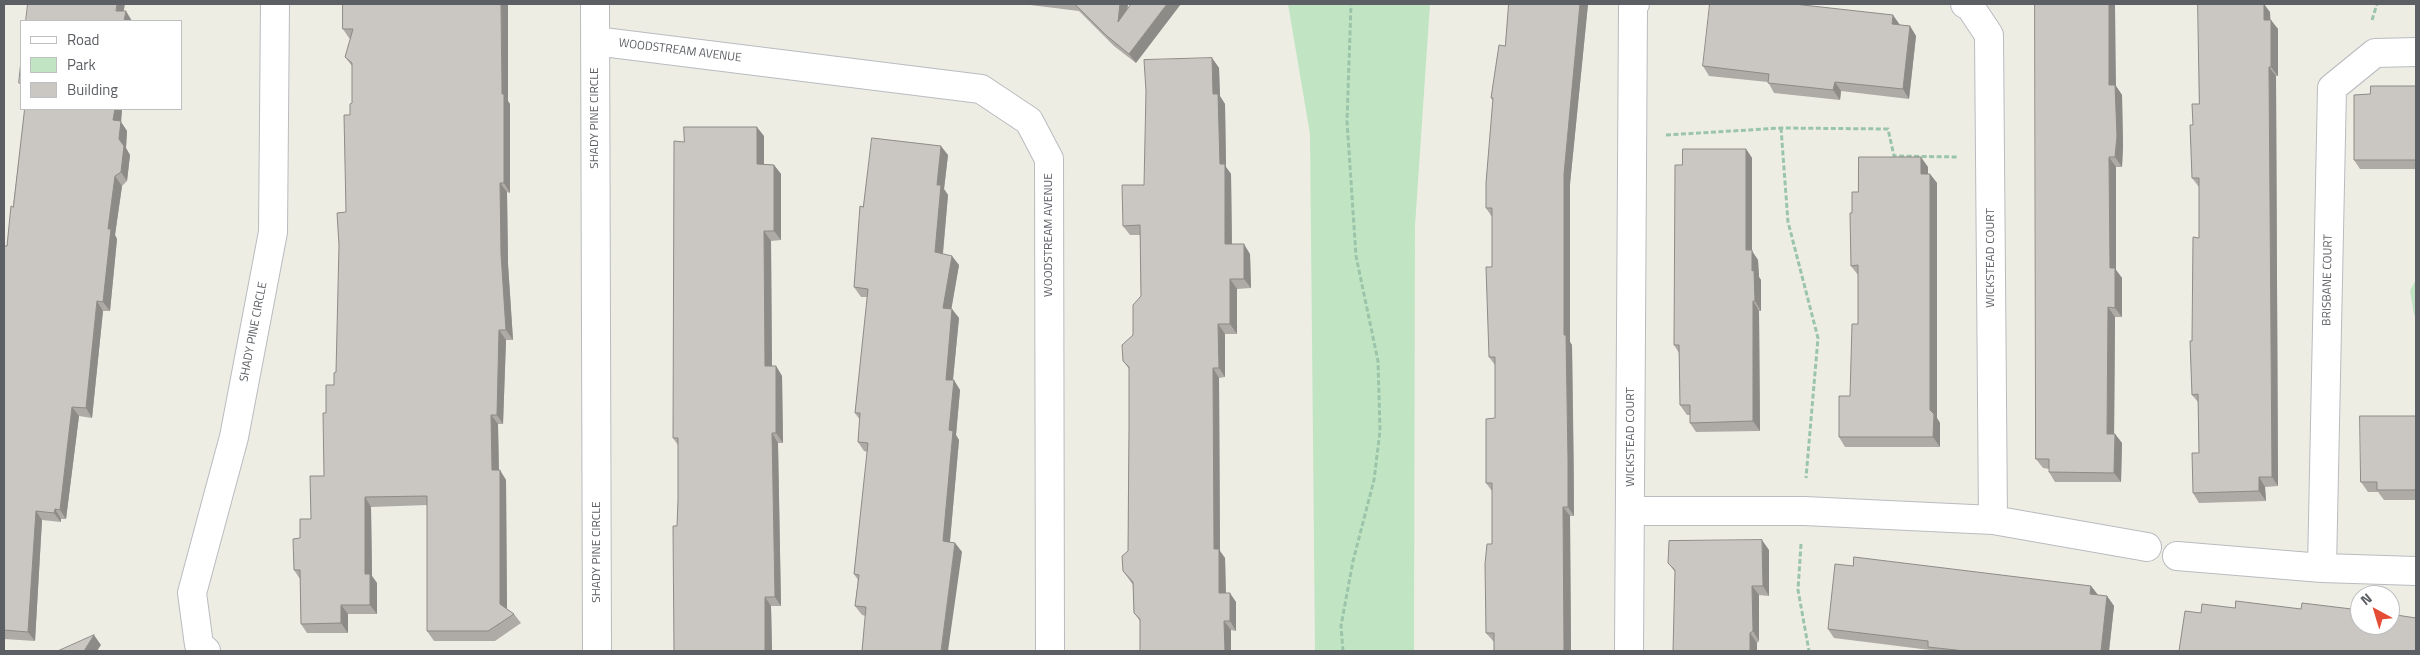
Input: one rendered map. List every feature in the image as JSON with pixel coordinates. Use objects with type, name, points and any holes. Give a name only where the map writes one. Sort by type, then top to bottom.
[{"type":"street","name":"SHADY PINE CIRCLE","points":[[206,651],[199,645],[192,592],[234,437],[274,232],[275,4]]},
{"type":"street","name":"SHADY PINE CIRCLE","points":[[595,4],[597,651]]},
{"type":"street","name":"WICKSTEAD COURT","points":[[1629,651],[1633,7],[1635,4]]},
{"type":"street","name":"WICKSTEAD COURT","points":[[1965,4],[1968,5],[1989,35],[1992,520]]},
{"type":"street","name":"WOODSTREAM AVENUE","points":[[595,41],[981,89],[1029,121],[1049,158],[1050,651]]},
{"type":"street","name":"BRISBANE COURT","points":[[2322,568],[2332,88],[2375,53],[2416,52]]},
{"type":"street","points":[[1631,511],[1804,511],[1992,520],[2147,547]]},
{"type":"street","points":[[2177,556],[2322,568],[2416,571]]},
{"type":"path","points":[[1343,651],[1341,626],[1353,561],[1374,480],[1380,431],[1378,361],[1356,256],[1347,121],[1351,4]]},
{"type":"path","points":[[1632,137],[1781,128],[1888,130],[1894,156],[1990,157]]},
{"type":"path","points":[[1781,128],[1788,222],[1818,338],[1798,590],[1808,651]]},
{"type":"green space","points":[[1288,4],[1430,4],[1415,226],[1414,651],[1315,651],[1310,134]]},
{"type":"green space","points":[[2416,280],[2416,317],[2414,315],[2410,290]]},
{"type":"building","points":[[28,4],[117,4],[116,11],[126,11],[124,20],[26,20]]},
{"type":"building","points":[[343,4],[501,4],[504,183],[500,183],[501,254],[506,330],[499,330],[497,415],[491,415],[492,470],[500,470],[500,604],[514,614],[488,631],[427,631],[427,496],[365,497],[365,574],[370,574],[370,605],[341,605],[341,623],[301,624],[300,570],[294,570],[293,539],[300,538],[300,519],[311,519],[310,476],[324,476],[323,413],[326,413],[326,385],[334,385],[334,373],[336,372],[339,245],[337,213],[346,212],[344,115],[350,115],[350,104],[352,103],[352,63],[345,57],[353,29],[343,29]]},
{"type":"building","points":[[1075,4],[1120,4],[1118,22],[1131,4],[1167,4],[1129,54],[1107,36]]},
{"type":"building","points":[[1509,4],[1580,4],[1564,174],[1564,335],[1566,335],[1568,507],[1563,507],[1564,651],[1494,651],[1494,633],[1486,633],[1485,564],[1487,544],[1492,544],[1492,483],[1486,483],[1486,419],[1495,418],[1495,357],[1489,357],[1486,267],[1492,267],[1492,208],[1486,208],[1486,183],[1493,98],[1491,98],[1499,45],[1505,46]]},
{"type":"building","points":[[1710,4],[1794,4],[1893,15],[1892,24],[1910,26],[1903,89],[1835,82],[1833,90],[1768,83],[1769,74],[1703,66]]},
{"type":"building","points":[[2035,4],[2109,4],[2109,85],[2115,85],[2117,136],[2115,157],[2109,157],[2110,268],[2115,268],[2115,308],[2108,307],[2107,434],[2115,434],[2114,473],[2049,472],[2049,459],[2036,459]]},
{"type":"building","points":[[2198,4],[2264,4],[2264,20],[2271,20],[2271,67],[2269,67],[2272,477],[2259,477],[2259,491],[2193,493],[2192,453],[2199,453],[2198,394],[2192,395],[2190,341],[2192,341],[2193,237],[2199,238],[2199,178],[2192,178],[2190,125],[2193,125],[2192,104],[2199,104]]},
{"type":"building","points":[[1212,58],[1213,94],[1218,94],[1220,164],[1225,164],[1225,244],[1244,244],[1244,279],[1230,279],[1230,324],[1218,324],[1219,368],[1213,368],[1214,549],[1219,549],[1219,593],[1230,593],[1230,621],[1224,621],[1225,651],[1140,651],[1140,619],[1134,613],[1133,582],[1123,571],[1122,556],[1128,551],[1129,367],[1123,361],[1122,345],[1133,335],[1133,305],[1141,296],[1140,225],[1123,226],[1122,185],[1144,185],[1146,91],[1144,60]]},
{"type":"building","points":[[2371,86],[2416,86],[2416,160],[2354,160],[2354,95],[2370,94]]},
{"type":"building","points":[[25,110],[115,110],[113,120],[121,121],[119,139],[124,146],[121,172],[115,176],[108,229],[111,229],[103,302],[97,301],[86,408],[72,407],[60,510],[55,509],[54,513],[36,511],[28,632],[4,630],[4,246],[7,246],[11,206],[13,207]]},
{"type":"building","points":[[684,127],[757,127],[757,164],[774,165],[774,231],[764,231],[765,366],[776,366],[776,433],[772,433],[775,597],[765,597],[765,651],[674,651],[673,526],[677,526],[678,438],[673,438],[674,141],[684,142]]},
{"type":"building","points":[[872,138],[941,146],[937,185],[941,185],[935,252],[952,256],[943,308],[952,309],[946,380],[954,380],[949,430],[953,431],[943,541],[955,543],[941,651],[862,651],[866,607],[855,606],[859,575],[854,574],[868,443],[858,442],[860,413],[855,413],[868,289],[854,287],[860,206],[863,207]]},
{"type":"building","points":[[1683,149],[1746,149],[1746,250],[1752,250],[1755,301],[1753,301],[1753,421],[1690,423],[1690,405],[1680,405],[1679,345],[1674,345],[1675,165],[1682,165]]},
{"type":"building","points":[[1859,157],[1921,157],[1921,174],[1930,174],[1930,410],[1934,414],[1933,437],[1839,437],[1839,396],[1850,396],[1852,324],[1858,324],[1858,265],[1851,266],[1850,213],[1852,213],[1852,192],[1858,192]]},
{"type":"building","points":[[2360,416],[2416,416],[2416,490],[2377,490],[2377,482],[2361,482]]},
{"type":"building","points":[[1762,540],[1763,586],[1752,586],[1753,631],[1750,633],[1750,651],[1673,651],[1675,570],[1668,563],[1669,541]]},
{"type":"building","points":[[1854,557],[2091,586],[2090,594],[2107,596],[2101,651],[1965,651],[1928,647],[1928,641],[1828,629],[1835,564],[1853,566]]},
{"type":"building","points":[[2236,601],[2301,609],[2302,603],[2350,609],[2350,635],[2400,635],[2400,616],[2416,618],[2416,651],[2179,651],[2185,611],[2201,613],[2202,604],[2235,608]]},
{"type":"building","points":[[94,635],[84,651],[58,651]]}]
